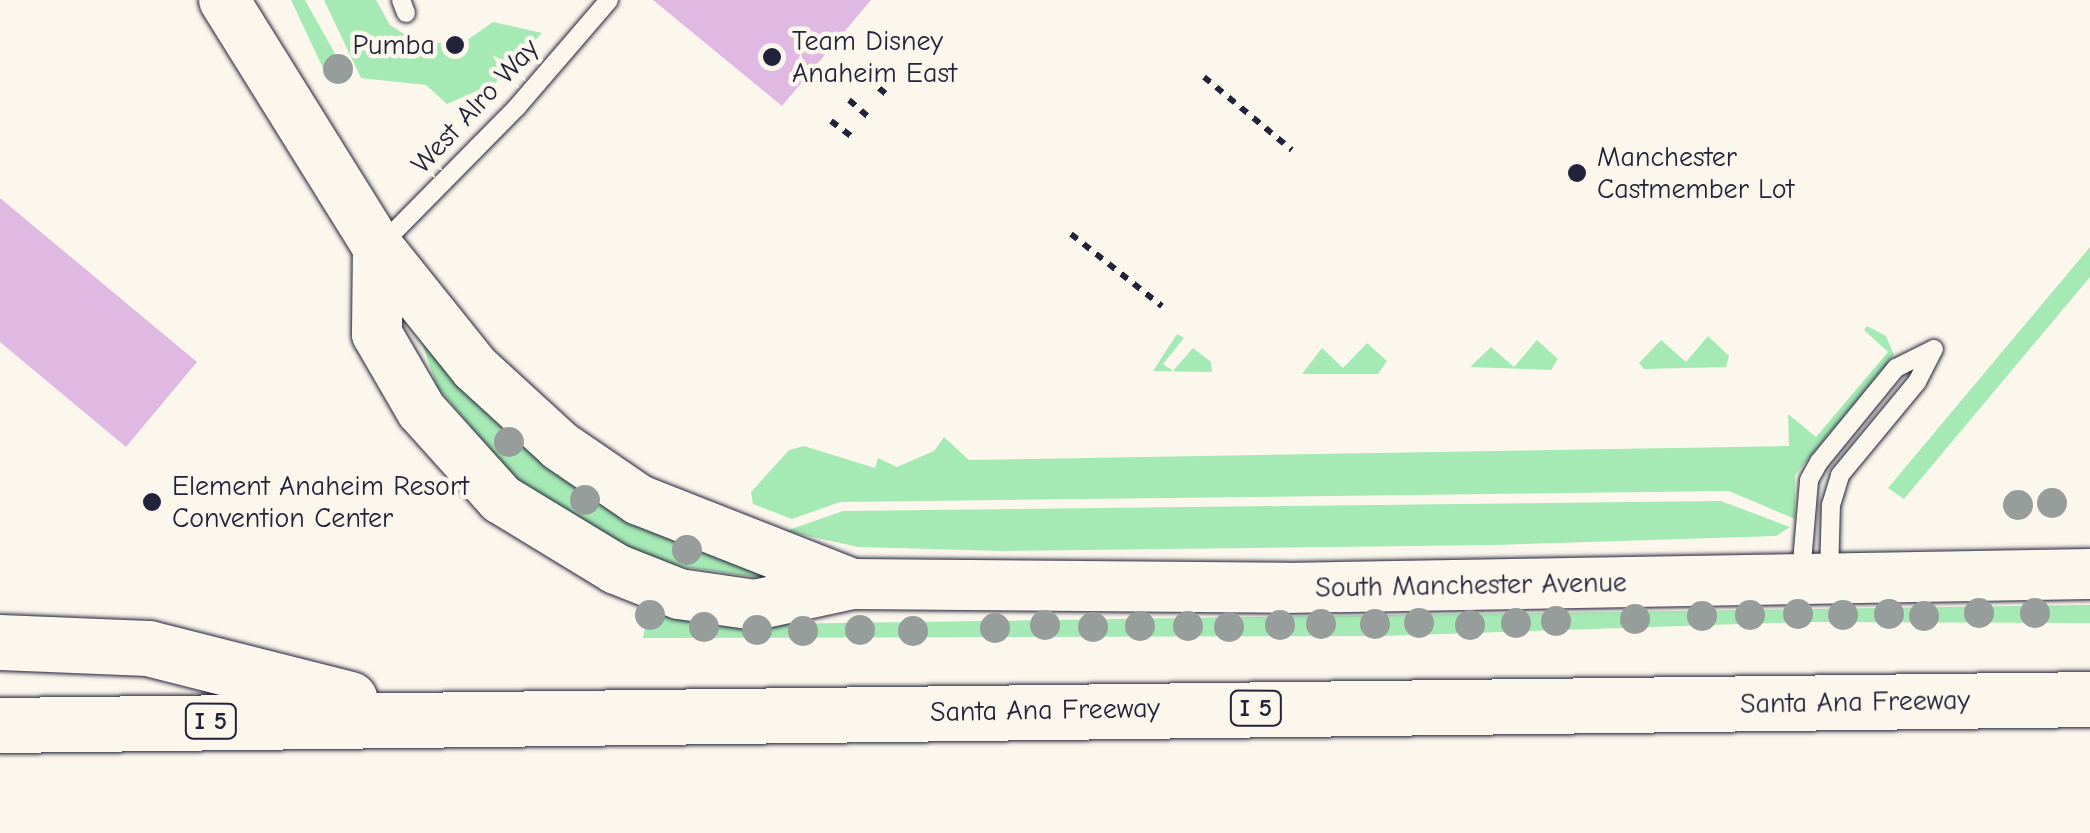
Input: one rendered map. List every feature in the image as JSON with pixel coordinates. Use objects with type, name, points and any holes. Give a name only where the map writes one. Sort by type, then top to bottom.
[{"type":"highway","points":[[0,642],[148,648],[421,717]]},
{"type":"highway","name":"Santa Ana Freeway","points":[[0,726],[421,717],[2090,699]]},
{"type":"street","points":[[224,0],[378,247]]},
{"type":"street","name":"South Manchester Avenue","points":[[378,247],[377,334],[421,410],[500,499],[616,570],[679,594],[754,605],[852,584],[1286,588],[2090,574]]},
{"type":"street","name":"South Manchester Avenue","points":[[378,247],[475,368],[560,446],[672,516],[852,584]]},
{"type":"lane","name":"West Alro Way","points":[[378,247],[518,107],[608,0]]},
{"type":"lane","points":[[1934,349],[1917,382],[1833,491],[1814,580],[1809,480],[1819,462],[1896,368],[1934,349]]},
{"type":"path","points":[[1204,77],[1292,150]]},
{"type":"path","points":[[867,78],[891,98]]},
{"type":"path","points":[[848,100],[872,120]]},
{"type":"path","points":[[832,121],[856,140]]},
{"type":"path","points":[[1071,234],[1162,306]]},
{"type":"green space","points":[[291,0],[305,0],[348,77],[329,81]]},
{"type":"green space","points":[[324,0],[376,0],[390,25],[418,43],[463,43],[493,22],[542,33],[495,83],[447,104],[426,85],[361,78]]},
{"type":"green space","points":[[2090,247],[2090,277],[1904,499],[1888,488]]},
{"type":"green space","points":[[1867,326],[1886,336],[1894,355],[1795,475],[1795,519],[1729,491],[840,502],[792,519],[753,504],[751,492],[789,450],[804,446],[875,468],[878,458],[897,467],[934,451],[944,437],[969,460],[1789,446],[1788,414],[1816,437],[1888,352],[1864,330]]},
{"type":"green space","points":[[418,331],[503,429],[573,484],[781,581],[678,566],[613,543],[522,486],[437,387]]},
{"type":"green space","points":[[1177,334],[1184,338],[1163,364],[1173,371],[1193,348],[1211,362],[1212,372],[1153,371]]},
{"type":"green space","points":[[1708,336],[1729,356],[1726,367],[1644,369],[1639,363],[1661,340],[1686,362]]},
{"type":"green space","points":[[1537,340],[1558,359],[1551,370],[1470,367],[1491,347],[1514,367]]},
{"type":"green space","points":[[1367,343],[1387,361],[1378,374],[1302,374],[1322,348],[1343,368]]},
{"type":"green space","points":[[1721,501],[1790,527],[1776,536],[1493,545],[1003,551],[858,547],[786,531],[843,511]]},
{"type":"green space","points":[[650,602],[768,624],[2090,605],[2090,623],[1805,622],[1383,636],[643,638]]},
{"type":"building","name":"Team Disney Anaheim East","points":[[653,0],[871,0],[782,106]]},
{"type":"building","points":[[0,198],[197,362],[126,447],[0,342]]},
{"type":"place","name":"Pumba","points":[[455,45]]},
{"type":"place","name":"Team Disney Anaheim East","points":[[772,57]]},
{"type":"place","name":"Manchester Castmember Lot","points":[[1577,173]]},
{"type":"place","name":"Element Anaheim Resort Convention Center","points":[[152,502]]}]
